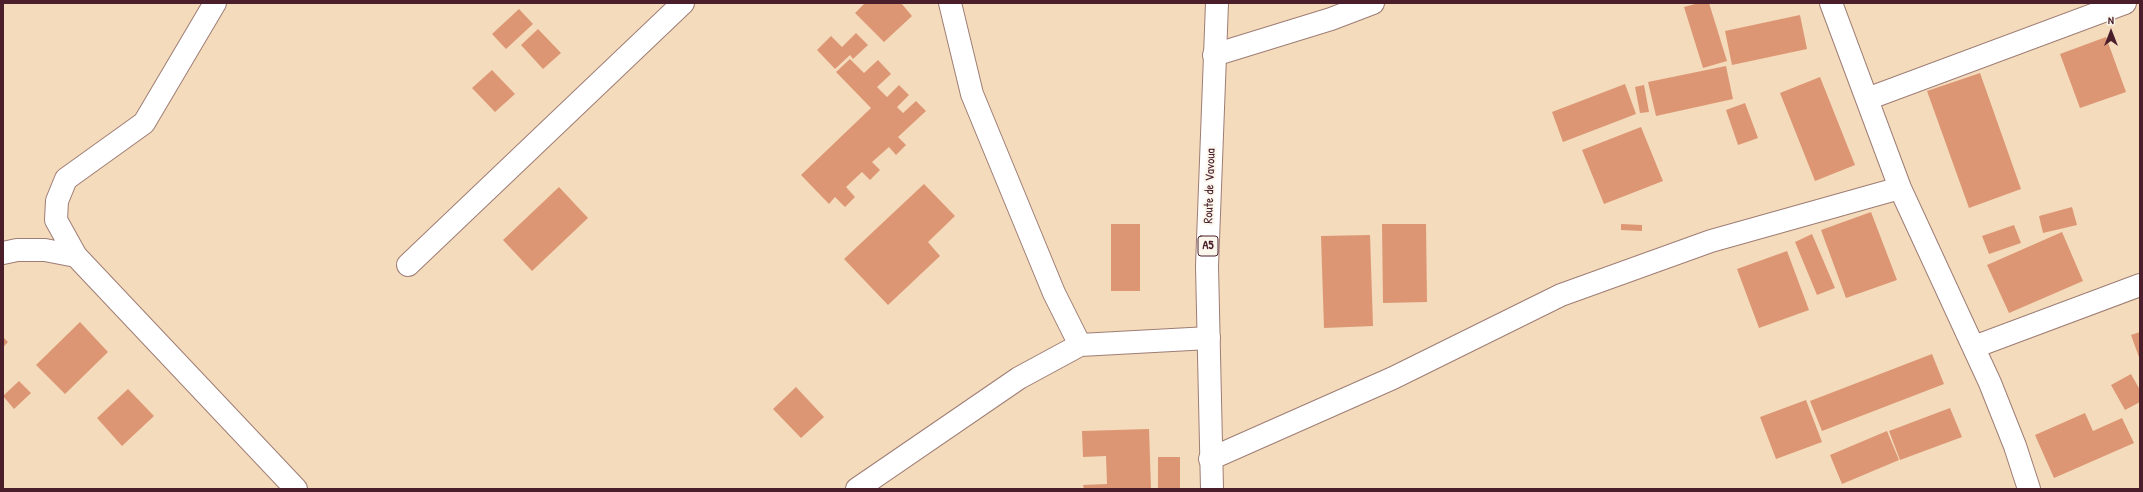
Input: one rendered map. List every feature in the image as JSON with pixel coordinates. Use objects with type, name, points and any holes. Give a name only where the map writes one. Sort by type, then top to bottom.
[{"type":"street","points":[[215,3],[144,123],[66,179],[57,201],[56,220],[76,256],[296,489]]},
{"type":"street","points":[[408,265],[683,3]]},
{"type":"street","points":[[950,3],[972,94],[1054,294],[1080,345]]},
{"type":"street","name":"Route de Vavoua","points":[[1212,489],[1210,459],[1207,266],[1217,3]]},
{"type":"street","points":[[1214,55],[1331,19],[1373,3]]},
{"type":"street","points":[[1831,3],[1900,188],[1974,347],[2012,439],[2029,489]]},
{"type":"street","points":[[1867,99],[2125,3]]},
{"type":"street","points":[[1210,459],[1393,378],[1576,289],[1711,241],[1900,188]]},
{"type":"street","points":[[3,253],[17,250],[45,250],[76,256]]},
{"type":"street","points":[[1974,347],[2140,285]]},
{"type":"street","points":[[863,487],[1019,378],[1080,345],[1209,338]]},
{"type":"building","points":[[865,3],[901,3],[912,16],[884,42],[855,13]]},
{"type":"building","points":[[1699,3],[1709,3],[1727,61],[1703,68],[1684,7]]},
{"type":"building","points":[[519,9],[533,24],[506,49],[492,34]]},
{"type":"building","points":[[1800,15],[1807,49],[1732,65],[1725,31]]},
{"type":"building","points":[[538,29],[561,53],[543,69],[521,45]]},
{"type":"building","points":[[856,33],[868,45],[853,59],[850,55],[835,69],[817,50],[831,36],[842,47]]},
{"type":"building","points":[[2106,37],[2126,92],[2080,108],[2060,54]]},
{"type":"building","points":[[850,59],[864,73],[878,60],[891,74],[877,87],[887,97],[899,85],[909,95],[897,107],[903,113],[916,101],[926,111],[898,137],[906,145],[896,155],[889,147],[872,162],[880,170],[870,180],[862,172],[846,187],[855,197],[845,207],[835,197],[829,204],[801,175],[871,108],[836,72]]},
{"type":"building","points":[[1726,66],[1733,99],[1656,116],[1648,82]]},
{"type":"building","points":[[492,70],[515,94],[495,112],[472,88]]},
{"type":"building","points":[[1980,73],[2021,189],[1969,208],[1927,91]]},
{"type":"building","points":[[1820,77],[1855,165],[1815,181],[1780,93]]},
{"type":"building","points":[[1625,84],[1636,114],[1563,142],[1552,112]]},
{"type":"building","points":[[1644,85],[1649,112],[1640,113],[1635,87]]},
{"type":"building","points":[[1745,103],[1758,138],[1738,145],[1726,110]]},
{"type":"building","points":[[1641,127],[1663,181],[1604,204],[1582,150]]},
{"type":"building","points":[[924,184],[955,216],[928,242],[940,256],[888,305],[844,259]]},
{"type":"building","points":[[559,187],[588,218],[532,271],[503,240]]},
{"type":"building","points":[[2072,207],[2077,225],[2043,233],[2039,216]]},
{"type":"building","points":[[1871,212],[1897,280],[1846,298],[1821,230]]},
{"type":"building","points":[[1111,224],[1140,224],[1140,291],[1111,291]]},
{"type":"building","points":[[1382,224],[1426,224],[1427,302],[1383,303]]},
{"type":"building","points":[[1621,224],[1642,225],[1642,231],[1621,230]]},
{"type":"building","points":[[2014,225],[2021,243],[1989,254],[1982,236]]},
{"type":"building","points":[[2062,232],[2083,281],[2009,313],[1987,265]]},
{"type":"building","points":[[1812,234],[1835,288],[1817,295],[1795,242]]},
{"type":"building","points":[[1370,235],[1373,326],[1324,328],[1321,236]]},
{"type":"building","points":[[1787,251],[1809,310],[1759,328],[1737,269]]},
{"type":"building","points":[[80,322],[108,352],[65,394],[36,365]]},
{"type":"building","points":[[2140,332],[2140,360],[2131,335]]},
{"type":"building","points":[[3,337],[8,342],[3,347]]},
{"type":"building","points":[[1932,354],[1944,384],[1822,431],[1810,401]]},
{"type":"building","points":[[2131,374],[2140,390],[2140,402],[2125,410],[2111,385]]},
{"type":"building","points":[[19,381],[31,393],[14,409],[3,396]]},
{"type":"building","points":[[796,387],[824,417],[801,438],[773,409]]},
{"type":"building","points":[[128,389],[154,416],[122,446],[97,418]]},
{"type":"building","points":[[1806,400],[1822,442],[1776,459],[1760,417]]},
{"type":"building","points":[[1950,408],[1962,437],[1900,460],[1889,431]]},
{"type":"building","points":[[2085,413],[2093,431],[2122,418],[2134,443],[2054,478],[2035,435]]},
{"type":"building","points":[[1149,429],[1151,489],[1084,489],[1083,485],[1107,484],[1106,456],[1083,457],[1082,431]]},
{"type":"building","points":[[1887,431],[1899,460],[1842,484],[1830,455]]},
{"type":"building","points":[[1158,457],[1180,457],[1180,489],[1158,489]]}]
